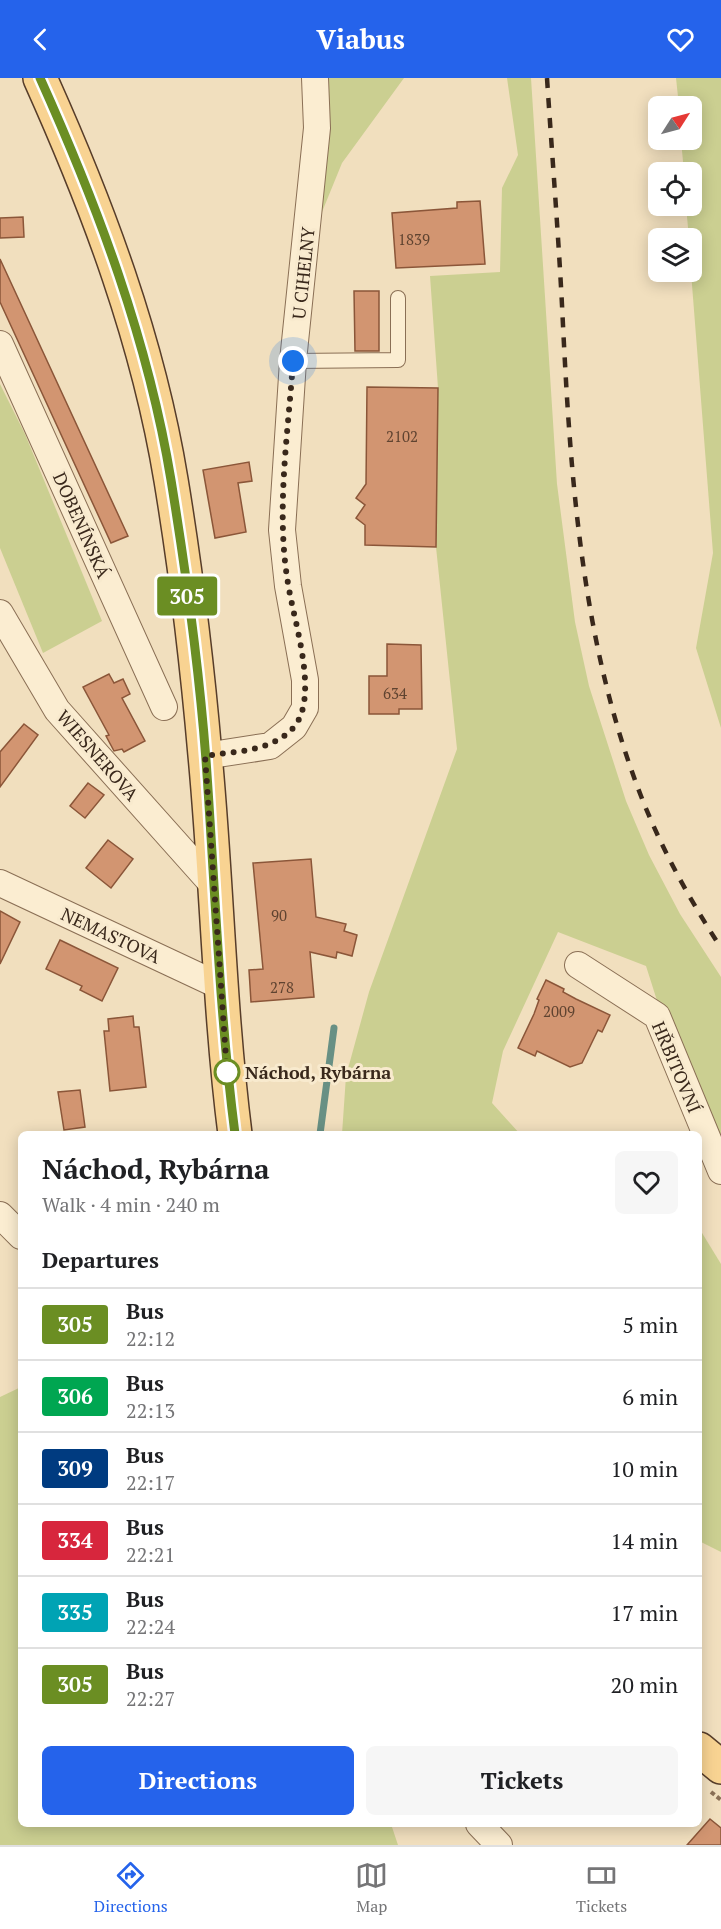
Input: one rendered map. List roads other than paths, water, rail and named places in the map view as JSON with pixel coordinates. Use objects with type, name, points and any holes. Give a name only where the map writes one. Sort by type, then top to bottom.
[{"type":"main road","points":[[40,78],[97,210],[130,310],[171,478],[205,756],[227,1070],[235,1131]]},
{"type":"main road","points":[[702,1751],[721,1767]]},
{"type":"street","name":"U CIHELNY","points":[[205,756],[270,746],[294,727],[305,708],[305,680],[288,586],[282,530],[293,361],[317,128],[315,78]]},
{"type":"street","name":"DOBENÍNSKÁ","points":[[0,344],[164,707]]},
{"type":"street","name":"WIESNEROVA","points":[[0,613],[57,710],[214,886]]},
{"type":"street","name":"NEMASTOVA","points":[[0,883],[222,987]]},
{"type":"street","name":"HŘBITOVNÍ","points":[[578,965],[657,1016],[721,1171]]},
{"type":"street","points":[[0,1215],[18,1233]]},
{"type":"street","points":[[483,1827],[499,1845]]},
{"type":"lane","points":[[293,361],[399,360],[398,297]]},
{"type":"waterway","points":[[320,1131],[334,1028]]},
{"type":"railway","points":[[547,78],[574,491],[591,615],[620,737],[641,796],[677,874],[721,948]]},
{"type":"place","name":"Náchod, Rybárna","points":[[227,1072]]}]
